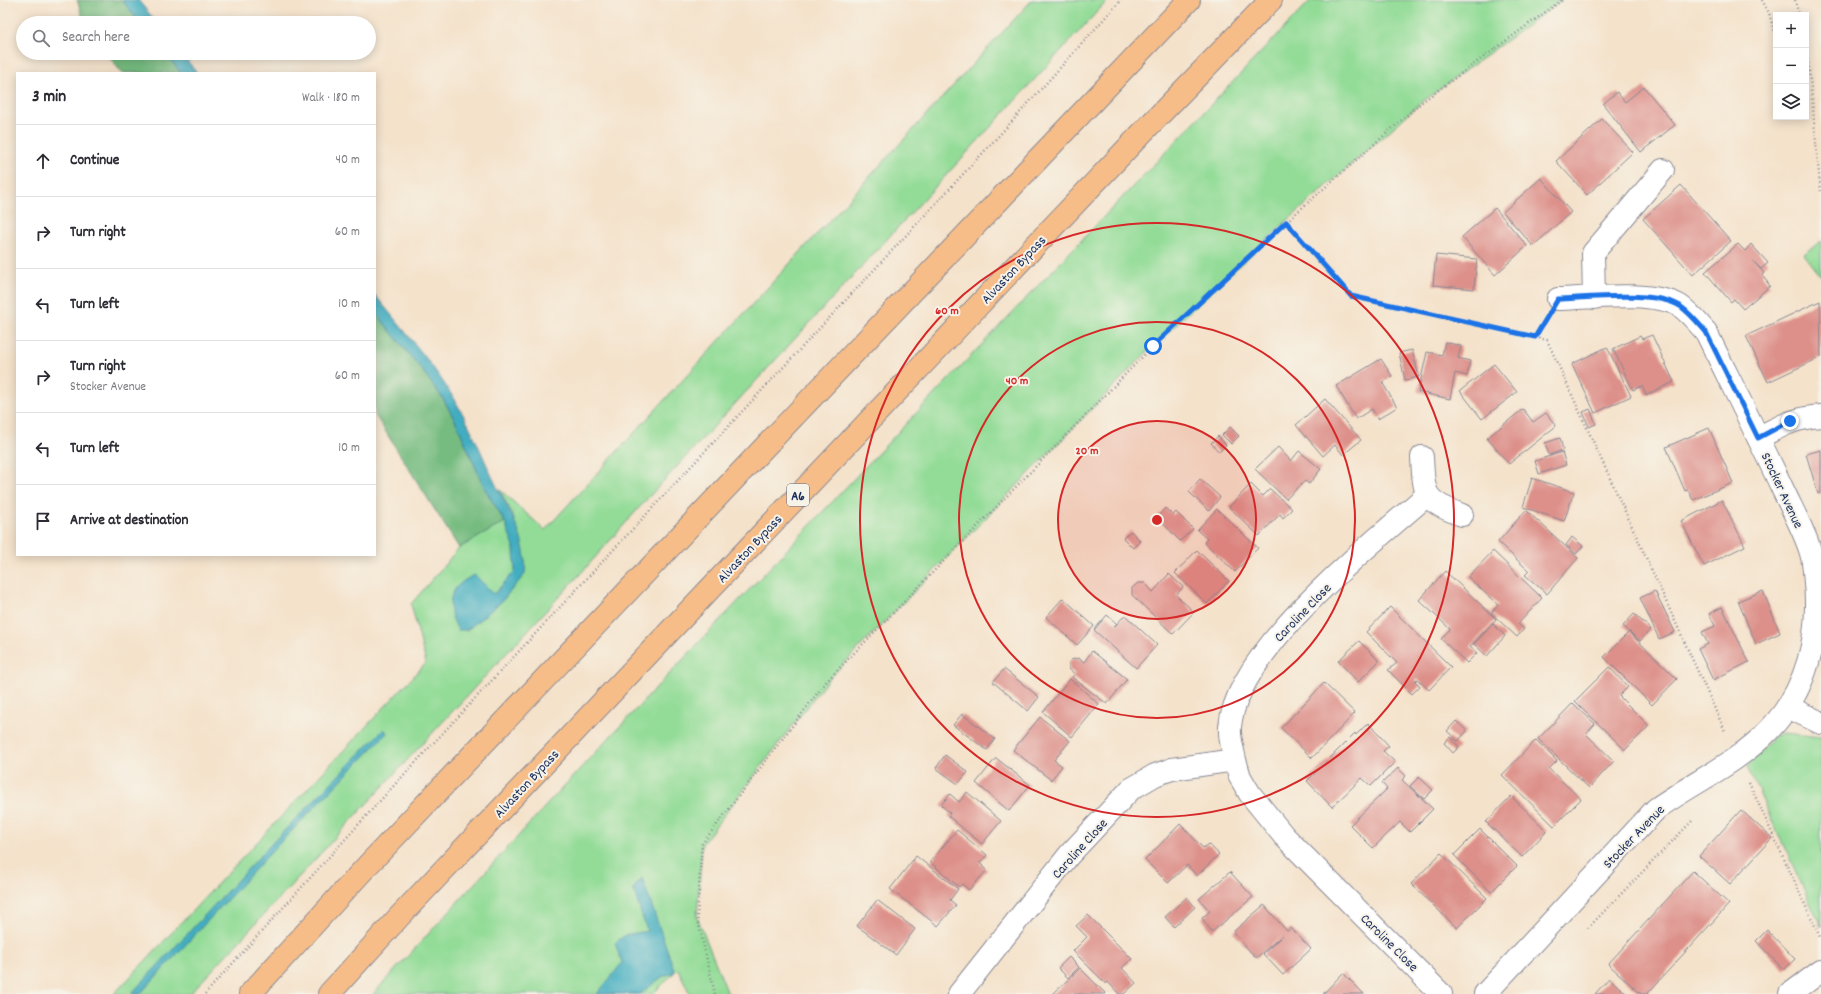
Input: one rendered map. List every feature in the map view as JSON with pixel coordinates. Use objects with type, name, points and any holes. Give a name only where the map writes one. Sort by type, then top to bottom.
[{"type":"highway","points":[[250,994],[366,867],[1189,0]]},
{"type":"highway","name":"Alvaston Bypass","points":[[329,994],[398,918],[1068,211],[1271,0]]},
{"type":"street","points":[[1594,298],[1593,253],[1663,170]]},
{"type":"street","name":"Stocker Avenue","points":[[1485,994],[1656,809],[1684,789],[1737,758],[1770,728],[1788,707],[1801,683],[1808,665],[1814,639],[1816,594],[1814,570],[1810,550],[1758,438],[1706,332],[1693,317],[1679,306],[1666,301],[1644,297],[1558,299]]},
{"type":"street","points":[[1758,438],[1790,421],[1821,416]]},
{"type":"street","points":[[1422,457],[1423,483],[1427,495],[1442,508],[1462,515]]},
{"type":"street","name":"Caroline Close","points":[[1427,495],[1358,555],[1312,599],[1268,647],[1253,667],[1241,688],[1233,711],[1230,728],[1235,760],[1240,777],[1250,794],[1284,836],[1442,994]]},
{"type":"street","points":[[1788,707],[1821,723]]},
{"type":"street","name":"Caroline Close","points":[[960,994],[1069,856],[1132,790],[1155,775],[1172,769],[1235,760]]},
{"type":"street","points":[[1790,994],[1821,971]]},
{"type":"path","points":[[205,994],[388,792],[1001,134],[1121,0]]},
{"type":"path","points":[[715,994],[697,917],[702,844],[826,682],[1153,346],[1286,222],[1422,102],[1562,0]]},
{"type":"path","points":[[1762,0],[1769,13],[1773,26]]},
{"type":"path","points":[[1794,0],[1798,12]]},
{"type":"path","points":[[1809,81],[1821,191]]},
{"type":"path","points":[[1286,222],[1351,296],[1547,340],[1821,939]]},
{"type":"path","points":[[1535,337],[1558,299]]},
{"type":"path","points":[[1587,929],[1697,815]]},
{"type":"green space","points":[[77,0],[122,0],[135,16],[83,16]]},
{"type":"green space","points":[[1032,0],[1108,0],[647,499],[583,571],[190,994],[114,994],[426,663],[411,604],[459,548],[505,522],[514,545],[515,571],[494,594],[457,628],[467,630],[502,601],[525,574],[513,515],[499,489],[545,530]]},
{"type":"green space","points":[[1311,0],[1562,0],[1422,102],[1286,222],[1153,346],[826,682],[702,844],[697,917],[728,994],[690,994],[678,969],[653,994],[373,994],[588,760],[903,427]]},
{"type":"green space","points":[[112,60],[171,60],[180,72],[121,72]]},
{"type":"green space","points":[[1821,241],[1821,276],[1804,254]]},
{"type":"green space","points":[[376,313],[444,400],[457,424],[485,489],[505,522],[459,548],[376,417]]},
{"type":"green space","points":[[1784,733],[1821,737],[1821,926],[1747,767],[1774,736]]},
{"type":"water","points":[[122,0],[138,0],[151,16],[135,16]]},
{"type":"water","points":[[171,60],[187,60],[196,72],[180,72]]},
{"type":"water","points":[[376,296],[420,350],[460,409],[518,530],[524,551],[525,574],[502,601],[467,630],[458,630],[451,612],[451,597],[454,591],[466,579],[475,575],[494,594],[515,571],[514,547],[505,522],[485,489],[457,424],[444,400],[376,313]]},
{"type":"water","points":[[384,729],[387,733],[278,845],[140,994],[131,994],[274,841]]},
{"type":"water","points":[[642,878],[675,972],[662,977],[640,994],[597,994],[622,963],[615,943],[625,935],[647,931],[633,889]]},
{"type":"building","points":[[1644,87],[1675,125],[1641,152],[1603,104],[1617,92],[1625,102]]},
{"type":"building","points":[[1602,119],[1633,152],[1587,195],[1556,161]]},
{"type":"building","points":[[1541,178],[1571,212],[1533,246],[1503,212]]},
{"type":"building","points":[[1681,185],[1731,241],[1693,275],[1643,219]]},
{"type":"building","points":[[1495,208],[1527,246],[1495,275],[1462,237]]},
{"type":"building","points":[[1738,244],[1745,251],[1751,244],[1768,263],[1761,269],[1753,261],[1764,273],[1762,275],[1770,286],[1743,309],[1734,299],[1731,302],[1705,272]]},
{"type":"building","points":[[1436,255],[1477,259],[1474,289],[1433,285]]},
{"type":"building","points":[[1820,301],[1821,357],[1768,382],[1746,336]]},
{"type":"building","points":[[1652,335],[1674,382],[1646,395],[1642,386],[1633,390],[1613,349],[1640,336],[1642,339]]},
{"type":"building","points":[[1445,342],[1461,346],[1458,358],[1470,361],[1467,376],[1455,373],[1450,399],[1418,392],[1427,352],[1442,355]]},
{"type":"building","points":[[1607,347],[1631,396],[1595,413],[1572,364]]},
{"type":"building","points":[[1412,350],[1419,377],[1405,380],[1399,353]]},
{"type":"building","points":[[1381,359],[1392,376],[1382,382],[1397,407],[1378,419],[1372,409],[1356,419],[1336,386]]},
{"type":"building","points":[[1494,364],[1517,392],[1482,419],[1460,391]]},
{"type":"building","points":[[1325,399],[1361,440],[1343,455],[1335,445],[1323,456],[1296,425]]},
{"type":"building","points":[[1523,409],[1533,422],[1546,413],[1556,426],[1509,464],[1487,438]]},
{"type":"building","points":[[1590,409],[1596,424],[1589,427],[1583,412]]},
{"type":"building","points":[[1230,427],[1239,436],[1231,444],[1222,435]]},
{"type":"building","points":[[1709,428],[1733,483],[1693,500],[1688,490],[1685,491],[1666,447]]},
{"type":"building","points":[[1218,436],[1226,445],[1219,452],[1211,443]]},
{"type":"building","points":[[1560,438],[1563,450],[1549,455],[1545,443]]},
{"type":"building","points":[[1278,447],[1291,461],[1299,451],[1321,469],[1309,484],[1305,481],[1286,499],[1255,469]]},
{"type":"building","points":[[1821,450],[1821,493],[1818,494],[1806,454]]},
{"type":"building","points":[[1562,452],[1566,465],[1539,474],[1535,461]]},
{"type":"building","points":[[1532,478],[1574,492],[1564,521],[1523,507]]},
{"type":"building","points":[[1200,479],[1220,497],[1209,511],[1189,492]]},
{"type":"building","points":[[1251,484],[1263,496],[1270,489],[1292,509],[1283,518],[1280,514],[1259,536],[1229,507]]},
{"type":"building","points":[[1722,500],[1745,546],[1704,566],[1681,521]]},
{"type":"building","points":[[1165,508],[1173,515],[1176,512],[1193,529],[1180,541],[1157,517]]},
{"type":"building","points":[[1217,509],[1258,548],[1235,572],[1204,542],[1207,539],[1197,530]]},
{"type":"building","points":[[1526,510],[1578,558],[1547,594],[1525,575],[1529,571],[1498,542]]},
{"type":"building","points":[[1131,531],[1140,541],[1133,548],[1123,538]]},
{"type":"building","points":[[1572,537],[1583,546],[1576,554],[1566,545]]},
{"type":"building","points":[[1197,550],[1229,581],[1207,604],[1175,573]]},
{"type":"building","points":[[1493,551],[1542,598],[1518,624],[1524,629],[1517,637],[1491,613],[1498,605],[1468,577]]},
{"type":"building","points":[[1445,571],[1496,619],[1470,647],[1477,653],[1467,663],[1441,639],[1450,629],[1419,600]]},
{"type":"building","points":[[1169,574],[1183,587],[1176,595],[1194,612],[1173,634],[1132,595],[1132,588],[1138,583],[1145,583],[1153,592]]},
{"type":"building","points":[[1655,591],[1675,632],[1659,639],[1640,598]]},
{"type":"building","points":[[1763,591],[1780,633],[1756,644],[1738,601]]},
{"type":"building","points":[[1063,598],[1094,626],[1077,645],[1046,617]]},
{"type":"building","points":[[1390,607],[1451,667],[1429,690],[1417,679],[1415,681],[1420,686],[1412,694],[1388,670],[1397,663],[1366,632]]},
{"type":"building","points":[[1722,607],[1749,662],[1713,680],[1698,649],[1708,644],[1702,632],[1715,626],[1709,614]]},
{"type":"building","points":[[1634,614],[1651,629],[1640,641],[1623,626]]},
{"type":"building","points":[[1107,615],[1117,624],[1125,615],[1157,645],[1136,668],[1094,630]]},
{"type":"building","points":[[1493,624],[1505,636],[1487,656],[1474,644]]},
{"type":"building","points":[[1629,632],[1677,679],[1652,705],[1604,657]]},
{"type":"building","points":[[1359,641],[1379,661],[1358,682],[1338,661]]},
{"type":"building","points":[[1092,651],[1127,679],[1107,704],[1072,677],[1075,674],[1069,669],[1069,663],[1071,660],[1078,658],[1084,662]]},
{"type":"building","points":[[1609,667],[1628,687],[1619,696],[1649,726],[1625,750],[1575,701]]},
{"type":"building","points":[[1004,669],[1039,697],[1028,711],[993,682]]},
{"type":"building","points":[[1070,679],[1099,704],[1072,737],[1043,712]]},
{"type":"building","points":[[1324,683],[1355,713],[1312,758],[1281,728]]},
{"type":"building","points":[[1573,703],[1595,724],[1586,734],[1614,761],[1589,788],[1538,739]]},
{"type":"building","points":[[962,714],[995,739],[987,750],[953,725]]},
{"type":"building","points":[[1040,717],[1070,741],[1054,760],[1062,766],[1051,780],[1013,750]]},
{"type":"building","points":[[1456,721],[1467,731],[1458,741],[1447,731]]},
{"type":"building","points":[[1368,723],[1389,746],[1383,751],[1395,762],[1371,786],[1362,778],[1332,807],[1307,781],[1355,733],[1356,735]]},
{"type":"building","points":[[1450,737],[1459,747],[1453,753],[1444,743]]},
{"type":"building","points":[[1536,740],[1557,761],[1549,769],[1581,799],[1554,826],[1502,775]]},
{"type":"building","points":[[945,755],[968,772],[958,784],[936,768]]},
{"type":"building","points":[[996,758],[1030,785],[1009,811],[976,783]]},
{"type":"building","points":[[1398,768],[1406,776],[1402,780],[1433,809],[1410,832],[1400,822],[1373,848],[1350,825],[1387,789],[1382,783]]},
{"type":"building","points":[[1419,777],[1433,790],[1424,799],[1410,786]]},
{"type":"building","points":[[967,792],[1001,821],[982,844],[948,816],[950,813],[941,805],[950,794],[959,802]]},
{"type":"building","points":[[1511,796],[1547,831],[1522,857],[1486,822]]},
{"type":"building","points":[[1741,810],[1772,838],[1730,884],[1699,856]]},
{"type":"building","points":[[1180,824],[1203,848],[1208,844],[1219,854],[1197,876],[1187,865],[1168,883],[1145,860]]},
{"type":"building","points":[[1480,829],[1517,866],[1491,892],[1454,855]]},
{"type":"building","points":[[957,830],[987,855],[980,863],[987,870],[969,890],[962,884],[959,887],[930,862]]},
{"type":"building","points":[[1441,853],[1487,898],[1457,928],[1411,884]]},
{"type":"building","points":[[916,856],[958,889],[950,900],[956,905],[938,926],[890,889]]},
{"type":"building","points":[[1693,871],[1729,904],[1647,994],[1641,994],[1608,964]]},
{"type":"building","points":[[1230,872],[1253,897],[1212,932],[1202,918],[1210,911],[1199,899]]},
{"type":"building","points":[[1187,897],[1195,907],[1174,927],[1165,917]]},
{"type":"building","points":[[877,900],[915,929],[896,955],[857,926]]},
{"type":"building","points":[[1264,905],[1287,931],[1291,928],[1311,949],[1283,975],[1263,954],[1283,935],[1256,958],[1233,932]]},
{"type":"building","points":[[1088,915],[1132,959],[1122,968],[1136,983],[1124,994],[1119,994],[1108,982],[1106,984],[1073,951],[1087,937],[1076,926]]},
{"type":"building","points":[[1767,930],[1795,959],[1784,970],[1756,941]]},
{"type":"building","points":[[1069,957],[1079,967],[1068,978],[1058,968]]},
{"type":"building","points":[[1080,968],[1106,994],[1053,994]]},
{"type":"building","points":[[1343,973],[1364,994],[1323,994]]},
{"type":"building","points":[[1609,978],[1627,994],[1595,994]]},
{"type":"route","points":[[1153,346],[1286,222],[1351,296],[1535,337],[1558,299],[1619,296],[1644,297],[1666,301],[1679,306],[1693,317],[1706,332],[1758,438],[1790,421]]}]
